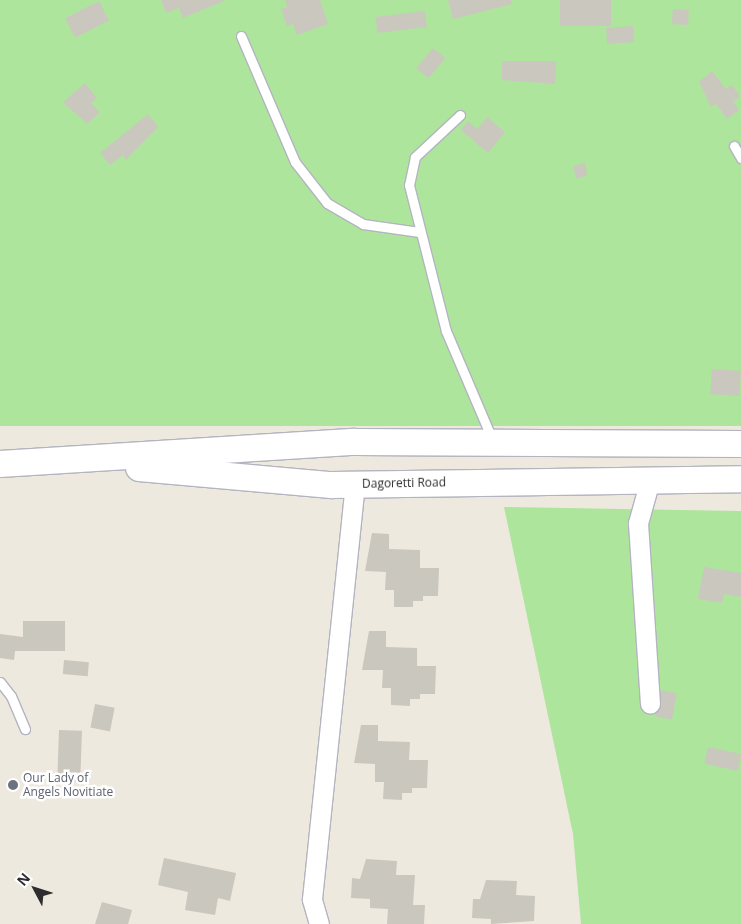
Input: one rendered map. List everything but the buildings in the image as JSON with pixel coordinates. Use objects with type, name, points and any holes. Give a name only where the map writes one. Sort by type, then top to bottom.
[{"type":"main road","name":"Dagoretti Road","points":[[0,464],[68,462],[354,442],[741,444]]},
{"type":"main road","points":[[354,442],[339,450],[335,460],[354,484]]},
{"type":"main road","name":"Dagoretti Road","points":[[68,462],[354,484],[741,479]]},
{"type":"street","points":[[650,480],[638,523],[650,704]]},
{"type":"street","points":[[319,924],[312,899],[354,484]]},
{"type":"lane","points":[[241,36],[295,162],[327,203],[362,224],[419,232]]},
{"type":"lane","points":[[460,115],[415,157],[409,172],[419,232],[446,331],[493,442]]},
{"type":"lane","points":[[734,146],[741,158]]},
{"type":"lane","points":[[0,682],[11,696],[25,729]]},
{"type":"green space","points":[[0,0],[741,0],[741,426],[0,426]]},
{"type":"green space","points":[[504,507],[741,511],[741,924],[581,924],[573,834]]},
{"type":"place","name":"Our Lady of Angels Novitiate","points":[[13,785]]}]
